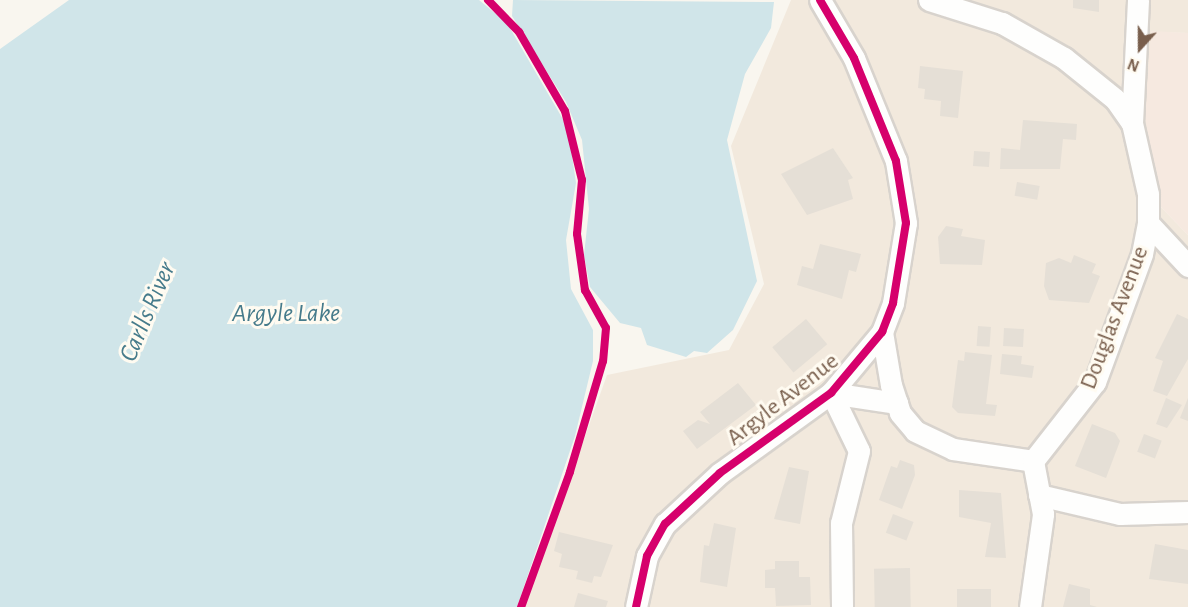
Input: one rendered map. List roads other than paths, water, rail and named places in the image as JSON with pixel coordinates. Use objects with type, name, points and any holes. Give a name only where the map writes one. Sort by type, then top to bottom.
[{"type":"street","name":"Argyle Avenue","points":[[636,607],[647,556],[665,524],[720,472],[831,393],[882,332],[902,260],[901,188],[885,124],[820,0]]},
{"type":"street","points":[[929,0],[1002,23],[1065,58],[1115,99],[1132,123]]},
{"type":"street","points":[[1132,123],[1137,0]]},
{"type":"street","name":"Douglas Avenue","points":[[1033,461],[1095,382],[1142,254],[1148,223],[1148,194],[1132,123]]},
{"type":"street","points":[[1148,223],[1188,266]]},
{"type":"street","points":[[882,332],[897,403],[915,431],[936,444],[1033,461],[1042,525],[1030,607]]},
{"type":"street","points":[[831,393],[897,403]]},
{"type":"street","points":[[831,393],[859,451],[841,523],[842,607]]},
{"type":"street","points":[[1039,495],[1120,514],[1188,512]]},
{"type":"water","name":"Argyle Lake","points":[[69,0],[479,0],[507,23],[568,128],[576,183],[566,240],[571,289],[593,330],[593,361],[575,436],[517,607],[0,607],[0,49]]},
{"type":"water","points":[[513,0],[774,2],[771,28],[745,74],[727,140],[757,281],[733,330],[707,353],[694,351],[686,357],[647,345],[641,328],[620,323],[590,287],[584,255],[589,209],[582,140],[566,102],[512,16]]},
{"type":"water label","name":"Carlls River","points":[[148,312]]}]
